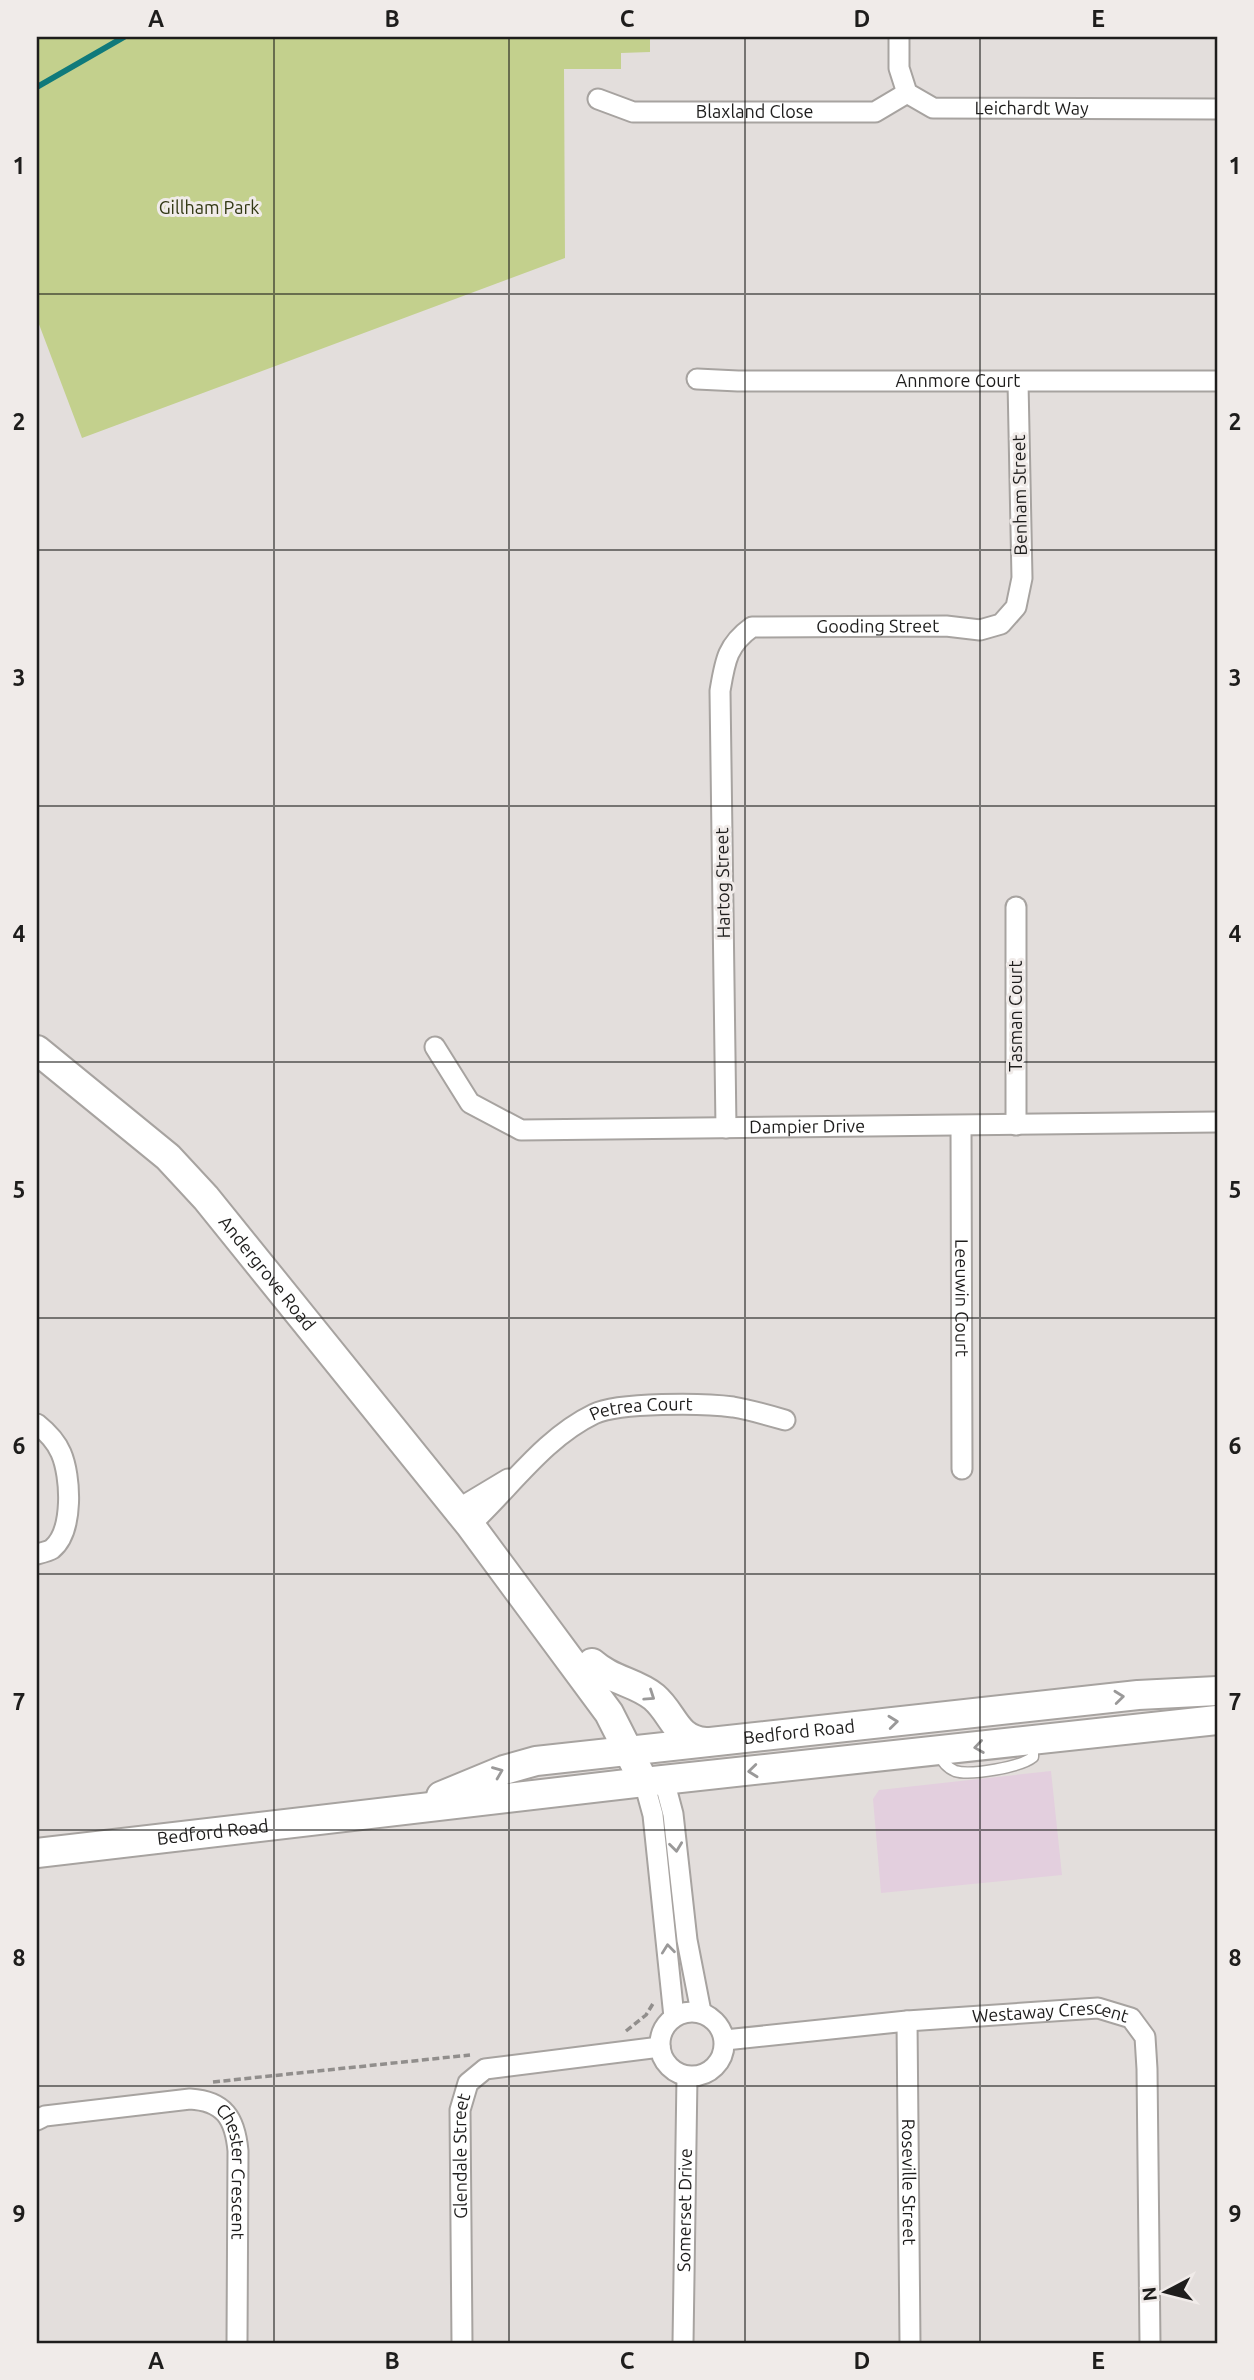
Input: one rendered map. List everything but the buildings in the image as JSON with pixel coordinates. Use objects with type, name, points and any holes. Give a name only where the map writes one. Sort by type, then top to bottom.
[{"type":"street","points":[[899,37],[899,68],[907,93]]},
{"type":"street","name":"Blaxland Close","points":[[598,99],[633,112],[875,112],[907,93]]},
{"type":"street","name":"Leichardt Way","points":[[907,93],[933,108],[1217,109]]},
{"type":"street","name":"Annmore Court","points":[[697,379],[1217,381]]},
{"type":"street","name":"Benham Street","points":[[1016,607],[1022,578],[1018,382]]},
{"type":"street","name":"Gooding Street","points":[[734,640],[752,627],[783,625],[946,626],[980,630],[1001,624],[1016,607]]},
{"type":"street","name":"Hartog Street","points":[[726,1128],[720,691],[724,666],[734,640]]},
{"type":"street","name":"Tasman Court","points":[[1016,907],[1016,1125]]},
{"type":"street","name":"Dampier Drive","points":[[435,1046],[470,1103],[521,1130],[1217,1122]]},
{"type":"street","name":"Andergrove Road","points":[[37,1050],[168,1157],[206,1198],[464,1517],[601,1702],[640,1749]]},
{"type":"street","name":"Leeuwin Court","points":[[961,1126],[962,1469]]},
{"type":"street","name":"Petrea Court","points":[[464,1517],[586,1418],[613,1408],[725,1406],[785,1420]]},
{"type":"street","points":[[37,1424],[49,1433],[62,1454],[69,1507],[65,1529],[52,1549],[37,1554]]},
{"type":"street","name":"Andergrove Road","points":[[464,1517],[541,1598],[629,1710],[640,1749],[654,1781]]},
{"type":"street","points":[[592,1663],[609,1677],[652,1695],[680,1732],[692,1740],[707,1742]]},
{"type":"street","name":"Bedford Road","points":[[388,1812],[441,1796],[516,1766],[640,1749],[1145,1694],[1217,1691]]},
{"type":"street","name":"Bedford Road","points":[[37,1853],[654,1781],[1217,1720]]},
{"type":"street","points":[[654,1781],[673,1814],[687,1940],[701,2012]]},
{"type":"street","points":[[654,1781],[653,1815],[674,2017]]},
{"type":"street","name":"Westaway Crescent","points":[[725,2040],[907,2021],[1098,2008],[1131,2018],[1145,2038],[1147,2069],[1150,2343]]},
{"type":"street","points":[[701,2012],[712,2018],[721,2028],[725,2040],[724,2050],[715,2068],[707,2074],[687,2076],[668,2067],[660,2048],[663,2030],[674,2017],[701,2012]]},
{"type":"street","name":"Roseville Street","points":[[907,2021],[910,2343]]},
{"type":"street","name":"Glendale Street","points":[[461,2343],[460,2109],[468,2083],[485,2069],[660,2048]]},
{"type":"street","name":"Somerset Drive","points":[[683,2343],[687,2076]]},
{"type":"street","name":"Chester Crescent","points":[[37,2120],[45,2116],[190,2099],[207,2100],[225,2112],[236,2128],[238,2151],[237,2343]]},
{"type":"path","points":[[620,2034],[646,2015],[659,1993]]},
{"type":"path","points":[[200,2084],[478,2054]]},
{"type":"shaded area","points":[[1051,1771],[1062,1875],[881,1893],[873,1799],[879,1790]]},
{"type":"green space","name":"Gillham Park","points":[[37,37],[650,37],[650,52],[621,53],[621,69],[564,69],[565,258],[82,438],[37,319]]},
{"type":"waterway","points":[[37,87],[124,37]]}]
